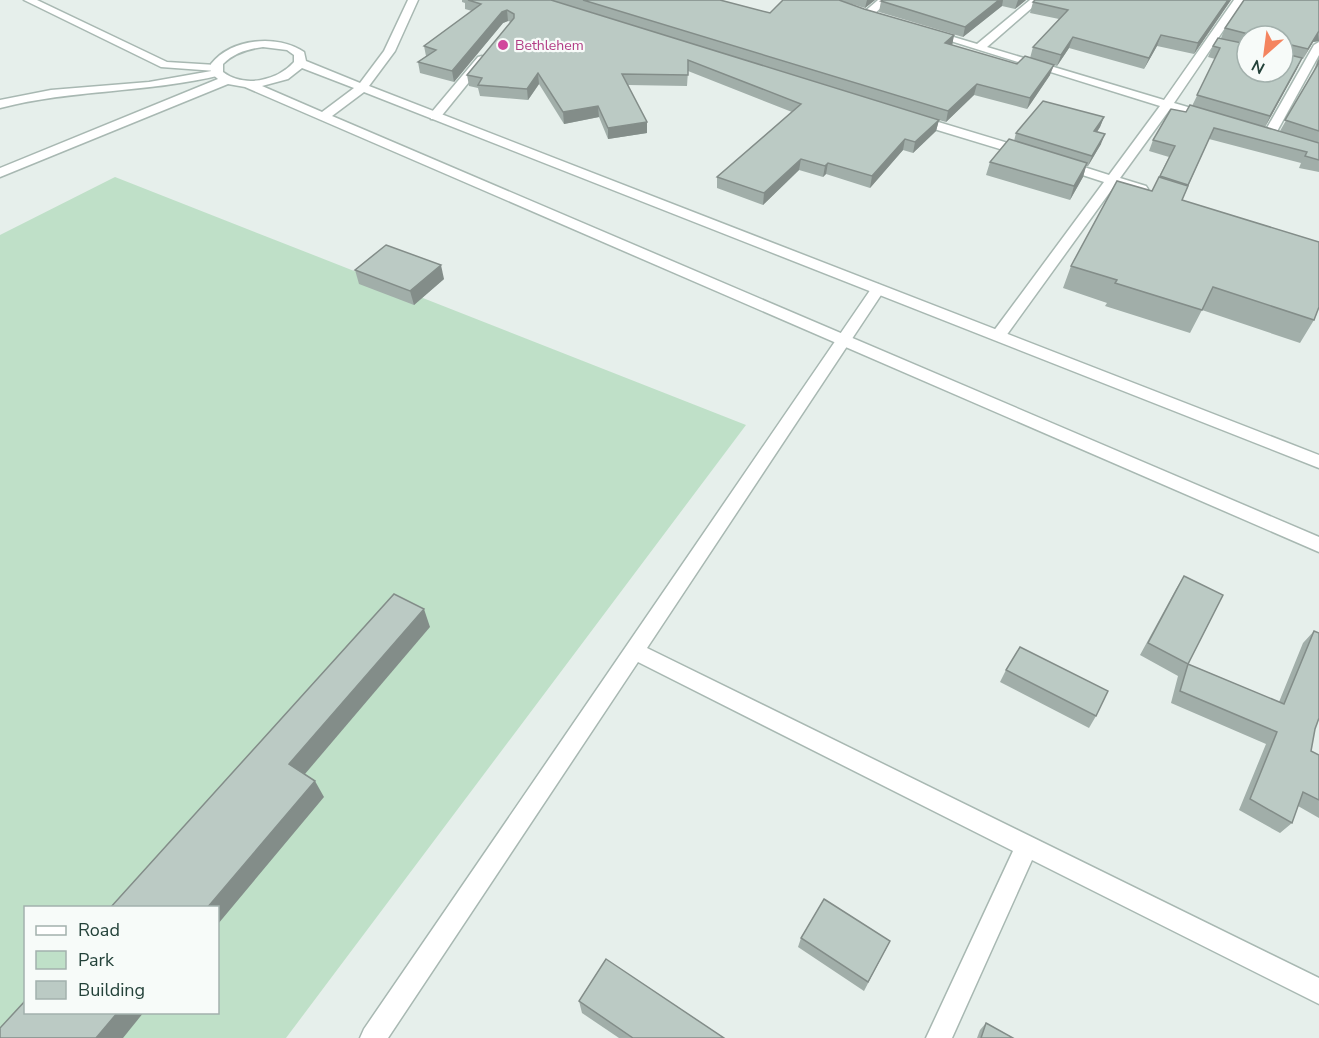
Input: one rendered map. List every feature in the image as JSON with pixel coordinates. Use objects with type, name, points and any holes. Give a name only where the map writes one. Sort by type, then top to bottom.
[{"type":"street","points":[[29,0],[165,65],[220,74],[244,83],[1319,545]]},
{"type":"street","points":[[323,117],[363,87],[389,51],[413,0]]},
{"type":"street","points":[[868,15],[884,0]]},
{"type":"street","points":[[979,48],[1036,0]]},
{"type":"street","points":[[998,336],[1215,43],[1239,0]]},
{"type":"street","points":[[923,32],[1224,121]]},
{"type":"street","points":[[220,74],[221,59],[243,48],[263,44],[290,47],[300,54],[300,63],[292,72],[275,80],[244,83]]},
{"type":"street","points":[[1269,135],[1319,45]]},
{"type":"street","points":[[435,116],[487,53]]},
{"type":"street","points":[[300,63],[1319,462]]},
{"type":"street","points":[[1295,64],[1308,67]]},
{"type":"street","points":[[0,104],[21,97],[70,90],[142,86],[220,74]]},
{"type":"street","points":[[0,173],[220,74]]},
{"type":"street","points":[[908,116],[1156,194]]},
{"type":"street","points":[[373,1038],[878,289]]},
{"type":"street","points":[[634,651],[1319,991]]},
{"type":"street","points":[[939,1038],[1027,845]]},
{"type":"green space","points":[[115,177],[746,425],[286,1038],[0,1038],[0,235]]},
{"type":"building","points":[[468,0],[551,0],[939,120],[915,142],[905,139],[872,176],[828,163],[825,166],[801,159],[764,193],[717,177],[801,104],[688,60],[688,75],[622,74],[647,122],[608,128],[598,106],[563,112],[538,73],[527,89],[478,85],[482,78],[467,75],[514,18],[514,14],[507,10],[502,12],[452,71],[418,62],[436,50],[424,46],[481,4]]},
{"type":"building","points":[[583,0],[720,0],[770,13],[783,0],[839,0],[954,35],[945,43],[1017,64],[1025,56],[1054,65],[1030,98],[977,84],[948,111]]},
{"type":"building","points":[[999,0],[965,27],[881,1]]},
{"type":"building","points":[[1035,0],[1228,0],[1198,43],[1161,35],[1149,58],[1073,37],[1061,55],[1033,47],[1068,10],[1033,2]]},
{"type":"building","points":[[1244,0],[1319,0],[1319,31],[1308,49],[1295,46],[1295,24],[1235,24],[1235,31],[1225,28]]},
{"type":"building","points":[[1218,38],[1235,42],[1235,84],[1288,84],[1270,116],[1197,95],[1220,48],[1213,46]]},
{"type":"building","points":[[1295,56],[1302,58],[1295,71]]},
{"type":"building","points":[[1319,60],[1319,131],[1285,120]]},
{"type":"building","points":[[1043,101],[1104,117],[1094,131],[1105,134],[1092,156],[1016,133]]},
{"type":"building","points":[[1190,105],[1319,143],[1319,160],[1305,156],[1307,152],[1214,128],[1188,185],[1160,176],[1175,146],[1153,140],[1171,109],[1186,112]]},
{"type":"building","points":[[1009,139],[1087,163],[1074,186],[990,162]]},
{"type":"building","points":[[1159,177],[1188,186],[1182,200],[1319,242],[1319,307],[1314,320],[1213,287],[1202,310],[1115,283],[1117,280],[1071,266],[1117,181],[1152,191]]},
{"type":"building","points":[[386,245],[441,265],[410,291],[355,270]]},
{"type":"building","points":[[1184,576],[1223,595],[1188,664],[1148,643]]},
{"type":"building","points":[[394,594],[424,609],[289,764],[315,781],[209,906],[112,906]]},
{"type":"building","points":[[1314,631],[1319,633],[1319,718],[1311,751],[1319,755],[1319,800],[1303,792],[1292,823],[1250,799],[1277,732],[1180,691],[1188,664],[1284,704]]},
{"type":"building","points":[[1020,647],[1108,691],[1096,716],[1006,670]]},
{"type":"building","points":[[824,899],[890,941],[868,982],[801,938]]},
{"type":"building","points":[[606,959],[724,1038],[633,1038],[579,1001]]},
{"type":"building","points":[[24,1002],[24,1014],[116,1014],[96,1038],[0,1038],[0,1028]]},
{"type":"building","points":[[986,1023],[1013,1038],[981,1038]]},
{"type":"place","name":"Bethlehem","points":[[503,45]]}]
